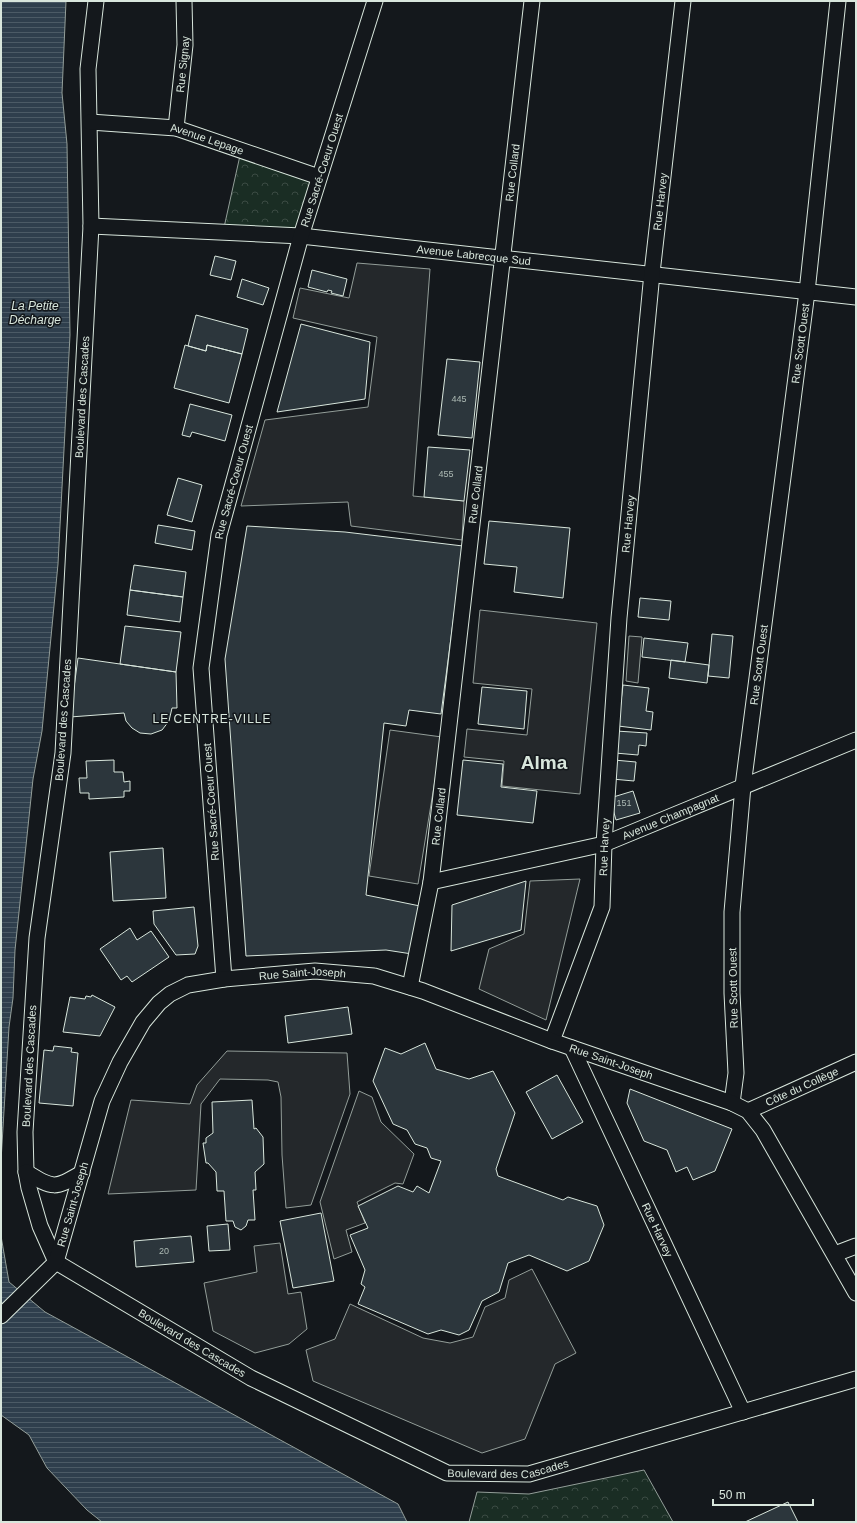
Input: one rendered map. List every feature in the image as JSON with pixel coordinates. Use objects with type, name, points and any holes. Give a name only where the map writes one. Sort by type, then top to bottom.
[{"type":"street","name":"Boulevard des Cascades","points":[[96,1],[88,69],[91,226],[63,753],[37,938],[25,1132],[26,1172],[29,1188],[40,1226],[56,1262],[251,1378],[447,1473],[530,1474],[856,1379]]},
{"type":"street","name":"Rue Signay","points":[[176,128],[185,45],[184,1]]},
{"type":"street","name":"Rue Sacré-Coeur Ouest","points":[[224,979],[201,668],[219,535],[301,236],[375,1]]},
{"type":"street","name":"Rue Collard","points":[[410,987],[431,882],[501,258],[532,1]]},
{"type":"street","name":"Rue Harvey","points":[[552,1040],[601,911],[604,844],[619,626],[652,274],[683,1]]},
{"type":"street","name":"Rue Scott Ouest","points":[[732,1103],[736,1073],[732,993],[732,912],[743,786],[807,292],[838,1]]},
{"type":"street","name":"Avenue Lepage","points":[[90,122],[176,128],[319,178]]},
{"type":"street","name":"Avenue Labrecque Sud","points":[[91,226],[301,236],[856,297]]},
{"type":"street","name":"Avenue Champagnat","points":[[431,882],[604,844],[856,740]]},
{"type":"street","name":"Rue Saint-Joseph","points":[[1,1316],[56,1262],[102,1101],[120,1062],[143,1022],[170,994],[188,985],[224,979],[315,971],[374,976],[410,987],[572,1048],[732,1103]]},
{"type":"street","name":"Rue Harvey","points":[[572,1048],[742,1412]]},
{"type":"street","name":"Côte du Collège","points":[[748,1111],[856,1062]]},
{"type":"street","points":[[732,1103],[748,1111],[763,1130],[856,1293]]},
{"type":"street","points":[[26,1172],[47,1185],[61,1185],[82,1173]]},
{"type":"street","points":[[835,1254],[856,1246]]},
{"type":"green space","points":[[241,151],[319,177],[301,236],[223,232]]},
{"type":"green space","points":[[644,1470],[673,1522],[469,1522],[477,1492],[529,1494]]},
{"type":"shaded area","points":[[357,263],[430,269],[413,496],[464,501],[462,540],[351,526],[348,502],[241,506],[265,420],[368,407],[377,337],[293,318],[300,288],[349,298]]},
{"type":"shaded area","points":[[480,610],[597,623],[580,794],[502,786],[504,761],[464,757],[467,729],[527,735],[532,689],[473,683]]},
{"type":"shaded area","points":[[629,636],[642,637],[638,683],[626,681]]},
{"type":"shaded area","points":[[390,730],[442,737],[418,884],[369,876]]},
{"type":"shaded area","points":[[580,879],[546,1020],[479,989],[489,949],[524,934],[530,881]]},
{"type":"shaded area","points":[[227,1051],[347,1053],[350,1094],[311,1205],[286,1208],[282,1155],[281,1097],[278,1082],[268,1080],[220,1079],[201,1104],[196,1190],[108,1194],[131,1100],[190,1104],[197,1085]]},
{"type":"shaded area","points":[[359,1091],[372,1097],[381,1122],[414,1154],[403,1184],[395,1183],[357,1202],[365,1223],[346,1230],[352,1252],[334,1259],[320,1202]]},
{"type":"shaded area","points":[[280,1243],[288,1294],[301,1292],[307,1329],[289,1344],[255,1353],[213,1331],[204,1283],[257,1272],[254,1246]]},
{"type":"shaded area","points":[[532,1269],[576,1353],[555,1364],[525,1439],[482,1453],[313,1381],[306,1350],[335,1339],[350,1304],[423,1338],[450,1343],[473,1337],[485,1307],[505,1298],[509,1280]]},
{"type":"water","name":"La Petite Décharge","points":[[1,1],[66,1],[62,93],[67,144],[70,335],[58,564],[42,731],[33,779],[15,950],[1,1161]]},
{"type":"water","points":[[1,1236],[9,1282],[45,1312],[398,1504],[407,1522],[102,1522],[87,1510],[47,1468],[29,1435],[1,1415]]},
{"type":"building","points":[[215,256],[236,261],[231,280],[210,275]]},
{"type":"building","points":[[312,270],[347,279],[343,296],[331,293],[332,291],[328,290],[327,292],[308,287]]},
{"type":"building","points":[[242,279],[269,288],[263,305],[237,297]]},
{"type":"building","points":[[196,315],[248,329],[242,354],[207,345],[206,351],[188,346]]},
{"type":"building","points":[[301,324],[370,342],[365,399],[277,412]]},
{"type":"building","points":[[185,345],[206,351],[207,345],[242,354],[229,403],[174,388]]},
{"type":"building","points":[[447,359],[480,362],[472,438],[438,435]]},
{"type":"building","points":[[190,404],[232,415],[225,441],[192,432],[190,437],[182,435]]},
{"type":"building","points":[[428,447],[470,450],[464,501],[424,497]]},
{"type":"building","points":[[178,478],[202,485],[192,522],[167,515]]},
{"type":"building","points":[[489,521],[570,528],[563,598],[514,592],[517,567],[484,564]]},
{"type":"building","points":[[158,525],[195,531],[192,550],[155,543]]},
{"type":"building","points":[[247,526],[345,532],[463,546],[441,714],[409,710],[406,726],[384,723],[366,895],[420,906],[412,954],[386,950],[246,956],[225,659]]},
{"type":"building","points":[[134,565],[186,572],[183,597],[130,590]]},
{"type":"building","points":[[130,590],[183,597],[180,622],[127,615]]},
{"type":"building","points":[[640,598],[671,601],[669,620],[638,617]]},
{"type":"building","points":[[125,626],[181,632],[176,672],[120,664]]},
{"type":"building","points":[[712,634],[733,636],[729,678],[708,676]]},
{"type":"building","points":[[644,638],[688,643],[685,662],[642,657]]},
{"type":"building","points":[[78,658],[176,672],[177,708],[172,708],[169,721],[162,730],[151,734],[140,733],[132,728],[126,721],[124,713],[70,717]]},
{"type":"building","points":[[671,660],[709,665],[707,683],[669,678]]},
{"type":"building","points":[[623,685],[649,688],[646,711],[653,712],[651,730],[618,726]]},
{"type":"building","points":[[482,687],[527,691],[524,729],[478,724]]},
{"type":"building","points":[[616,731],[647,733],[646,746],[639,745],[638,755],[615,753]]},
{"type":"building","points":[[114,760],[114,772],[123,772],[124,782],[130,781],[130,791],[124,791],[124,797],[89,799],[89,793],[80,793],[79,778],[87,778],[86,761]]},
{"type":"building","points":[[463,760],[503,764],[501,787],[537,791],[533,823],[457,815]]},
{"type":"building","points":[[614,760],[636,762],[634,781],[612,779]]},
{"type":"building","points":[[633,791],[640,813],[616,820],[610,798]]},
{"type":"building","points":[[163,848],[166,898],[113,901],[110,852]]},
{"type":"building","points":[[526,881],[521,930],[451,951],[452,905]]},
{"type":"building","points":[[194,907],[198,946],[195,954],[176,955],[154,924],[153,911]]},
{"type":"building","points":[[130,928],[137,940],[151,931],[169,957],[132,982],[127,976],[121,980],[100,949]]},
{"type":"building","points":[[92,995],[115,1007],[100,1036],[63,1032],[70,997],[85,999],[86,996],[91,997]]},
{"type":"building","points":[[348,1007],[352,1034],[288,1043],[285,1016]]},
{"type":"building","points":[[425,1043],[436,1069],[469,1079],[493,1071],[515,1113],[496,1169],[498,1176],[563,1200],[568,1197],[597,1206],[604,1225],[589,1261],[567,1271],[529,1255],[508,1263],[499,1292],[482,1301],[469,1330],[459,1335],[441,1330],[428,1334],[358,1304],[365,1287],[361,1284],[365,1270],[350,1235],[368,1228],[358,1206],[398,1186],[413,1192],[417,1186],[429,1193],[441,1161],[431,1158],[427,1148],[415,1144],[407,1130],[393,1124],[373,1081],[385,1048],[401,1054]]},
{"type":"building","points":[[54,1046],[72,1048],[71,1052],[78,1053],[73,1106],[39,1103],[44,1050],[53,1051]]},
{"type":"building","points":[[557,1075],[583,1122],[552,1139],[526,1092]]},
{"type":"building","points":[[630,1089],[732,1129],[715,1171],[693,1180],[687,1167],[676,1172],[667,1150],[644,1141],[627,1103]]},
{"type":"building","points":[[252,1100],[254,1129],[256,1128],[263,1137],[264,1164],[255,1172],[256,1190],[253,1190],[255,1220],[248,1220],[246,1226],[241,1230],[235,1227],[233,1221],[226,1221],[224,1191],[217,1191],[216,1172],[208,1163],[206,1163],[203,1143],[206,1143],[206,1138],[213,1133],[212,1102]]},
{"type":"building","points":[[321,1213],[334,1281],[293,1288],[280,1221]]},
{"type":"building","points":[[228,1224],[230,1250],[209,1251],[207,1226]]},
{"type":"building","points":[[191,1236],[194,1262],[136,1267],[134,1241]]},
{"type":"building","points":[[788,1502],[798,1522],[745,1522]]},
{"type":"district","name":"LE CENTRE-VILLE","points":[[212,719]]},
{"type":"district","name":"Alma","points":[[544,762]]}]
